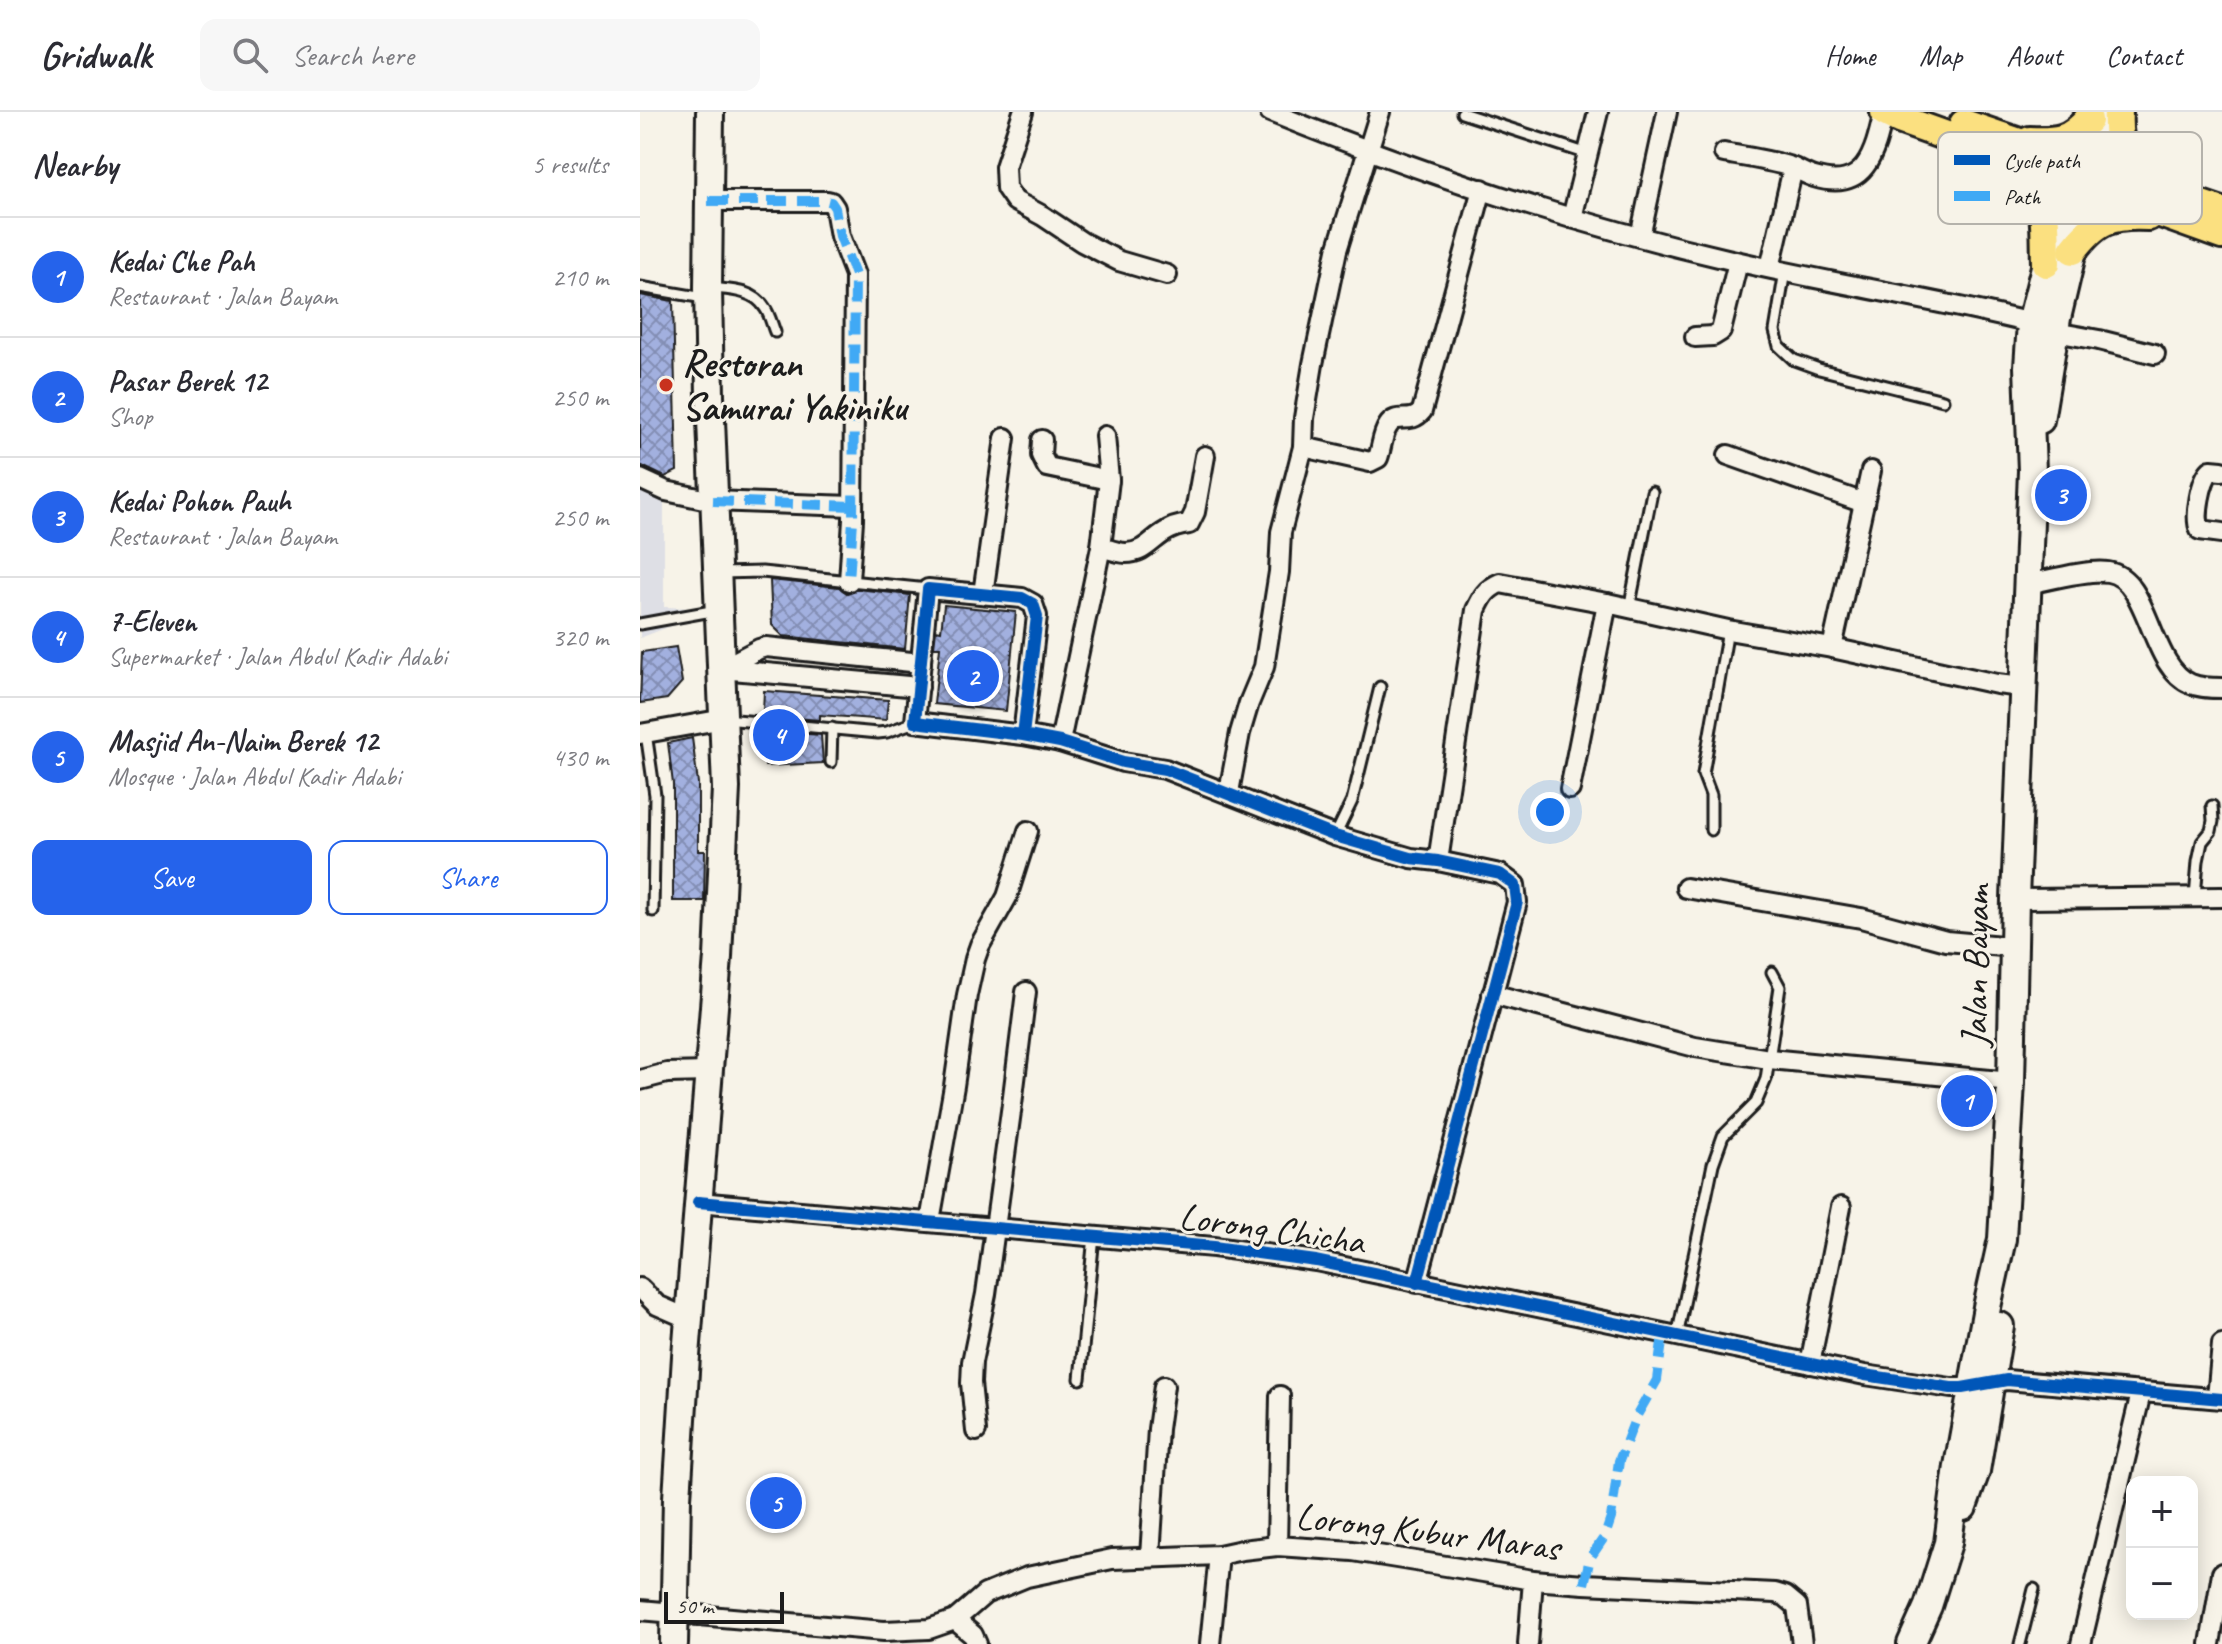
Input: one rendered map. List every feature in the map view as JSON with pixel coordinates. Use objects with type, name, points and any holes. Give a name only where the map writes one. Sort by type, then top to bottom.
[{"type":"main road","points":[[674,1644],[682,1614],[677,1498],[724,869],[726,788],[713,501],[708,294],[710,112]]},
{"type":"main road","points":[[1885,112],[1947,132]]},
{"type":"main road","points":[[1929,112],[1971,132]]},
{"type":"main road","points":[[2077,132],[2103,114],[2114,132]]},
{"type":"main road","points":[[2202,210],[2222,212]]},
{"type":"main road","points":[[2202,223],[2222,235]]},
{"type":"main road","points":[[2044,224],[2046,263]]},
{"type":"main road","name":"Jalan Bayam","points":[[2043,328],[2046,263],[2063,224]]},
{"type":"main road","name":"Jalan Bayam","points":[[1982,1384],[2004,1303],[2002,1239],[2011,1082],[2022,687],[2032,471],[2028,367],[2073,250],[2077,224]]},
{"type":"main road","points":[[2073,250],[2098,224]]},
{"type":"main road","points":[[1915,1643],[1948,1543],[1958,1466],[1982,1384]]},
{"type":"street","points":[[1023,112],[1005,167],[1006,188],[1015,201],[1119,261],[1167,275]]},
{"type":"street","points":[[1270,112],[1369,152],[1640,237],[1738,262],[1955,305],[2155,354]]},
{"type":"street","points":[[1229,792],[1240,733],[1264,667],[1279,572],[1281,532],[1303,447],[1304,418],[1313,364],[1337,250],[1380,112]]},
{"type":"street","points":[[1572,218],[1598,112]]},
{"type":"street","points":[[1640,237],[1667,112]]},
{"type":"street","points":[[1724,153],[1767,160],[1816,178],[1850,178],[1865,168],[1873,154],[1885,112]]},
{"type":"street","points":[[1777,270],[1793,168]]},
{"type":"street","points":[[1303,447],[1370,462],[1378,458],[1391,422],[1398,418],[1408,420],[1417,417],[1422,411],[1482,189]]},
{"type":"street","points":[[708,201],[827,201],[835,208],[840,236],[855,275],[849,581]]},
{"type":"street","points":[[1695,337],[1713,336],[1721,331],[1738,262]]},
{"type":"street","points":[[1060,742],[1101,547],[1109,480],[1105,436]]},
{"type":"street","points":[[983,594],[1005,438]]},
{"type":"street","points":[[1042,440],[1041,455],[1047,467],[1109,480]]},
{"type":"street","points":[[1728,455],[1864,503]]},
{"type":"street","points":[[1101,547],[1125,553],[1142,550],[1163,532],[1189,524],[1195,512],[1205,456]]},
{"type":"street","points":[[2222,471],[2211,470],[2205,475],[2196,519],[2200,530],[2222,533]]},
{"type":"street","points":[[1832,648],[1871,471]]},
{"type":"street","points":[[640,479],[666,491],[713,501],[852,506]]},
{"type":"street","points":[[2028,584],[2094,573],[2109,572],[2123,577],[2133,588],[2163,655],[2176,673],[2190,684],[2222,688]]},
{"type":"street","points":[[1438,861],[1476,610],[1489,588],[1500,583],[2022,687]]},
{"type":"street","points":[[1023,735],[1036,610],[1033,604],[1022,598],[928,589],[915,722],[1023,735],[1060,742],[1123,762],[1165,769],[1335,836],[1411,858],[1500,874],[1515,885],[1517,902],[1417,1283]]},
{"type":"street","points":[[1570,789],[1607,603]]},
{"type":"street","points":[[721,669],[766,647],[921,663]]},
{"type":"street","points":[[721,669],[919,687]]},
{"type":"street","points":[[643,733],[724,719]]},
{"type":"street","points":[[930,1221],[975,959],[1007,897],[1028,831]]},
{"type":"street","points":[[1686,888],[1861,918],[1946,941],[2014,947]]},
{"type":"street","points":[[2015,899],[2222,897]]},
{"type":"street","points":[[976,1431],[972,1362],[986,1294],[1026,992]]},
{"type":"street","points":[[1492,994],[1695,1047],[1769,1059],[2011,1082]]},
{"type":"street","points":[[640,1080],[667,1073],[708,1072]]},
{"type":"street","name":"Lorong Chicha","points":[[698,1202],[1214,1247],[1316,1261],[1810,1364],[1951,1388],[2007,1380],[2220,1398]]},
{"type":"street","points":[[1810,1364],[1841,1207]]},
{"type":"street","points":[[640,1288],[657,1305],[689,1319]]},
{"type":"street","points":[[2220,1398],[2222,1344]]},
{"type":"street","points":[[1150,1557],[1158,1429],[1164,1386]]},
{"type":"street","points":[[2081,1644],[2141,1393]]},
{"type":"street","points":[[1277,1546],[1280,1396]]},
{"type":"street","name":"Lorong Kubur Maras","points":[[640,1610],[928,1636],[955,1620],[985,1594],[1027,1577],[1112,1559],[1219,1555],[1277,1546],[1353,1551],[1533,1580],[1775,1593],[1785,1596],[1797,1606],[1802,1644]]},
{"type":"street","points":[[1210,1644],[1219,1555]]},
{"type":"street","points":[[2210,1644],[2222,1573]]},
{"type":"street","points":[[1528,1644],[1533,1580]]},
{"type":"street","points":[[955,1620],[973,1635],[977,1644]]},
{"type":"lane","points":[[1462,113],[1588,154]]},
{"type":"lane","points":[[1777,270],[1775,331],[1779,346],[1794,360],[1943,400]]},
{"type":"lane","points":[[640,287],[708,294],[743,292],[765,308],[775,332]]},
{"type":"lane","points":[[1629,609],[1652,492]]},
{"type":"lane","points":[[716,573],[762,572],[928,589]]},
{"type":"lane","points":[[640,624],[717,610]]},
{"type":"lane","points":[[1711,830],[1711,795],[1703,774],[1728,630]]},
{"type":"lane","points":[[1335,836],[1352,801],[1380,687]]},
{"type":"lane","points":[[724,719],[878,733],[915,722]]},
{"type":"lane","points":[[831,762],[832,728]]},
{"type":"lane","points":[[643,733],[655,802],[653,911]]},
{"type":"lane","points":[[640,771],[651,770]]},
{"type":"lane","points":[[2195,897],[2202,842],[2211,831],[2213,821],[2212,806]]},
{"type":"lane","points":[[1677,1337],[1713,1164],[1723,1136],[1756,1103],[1766,1079],[1780,987],[1772,972]]},
{"type":"lane","points":[[1080,1379],[1094,1236]]},
{"type":"lane","points":[[2020,1644],[2034,1589]]},
{"type":"shaded area","points":[[640,485],[664,496],[664,607],[692,608],[693,621],[640,638]]},
{"type":"building","points":[[640,295],[673,301],[677,471],[665,477],[640,465]]},
{"type":"building","points":[[770,580],[839,587],[847,593],[857,589],[910,595],[905,649],[783,636],[772,625]]},
{"type":"building","points":[[944,605],[1016,612],[1006,711],[934,704],[940,647],[934,647],[936,630],[941,631]]},
{"type":"building","points":[[676,647],[682,682],[667,699],[640,703],[642,652]]},
{"type":"building","points":[[764,691],[888,700],[886,720],[820,715],[820,720],[783,717],[787,713],[763,711]]},
{"type":"building","points":[[770,731],[821,735],[823,763],[765,766],[763,737]]},
{"type":"building","points":[[692,738],[698,783],[698,851],[705,851],[704,901],[673,901],[673,784],[668,743]]},
{"type":"marked path","points":[[708,201],[827,201],[835,208],[840,236],[855,275],[853,520],[849,581]]},
{"type":"marked path","points":[[713,501],[852,506]]},
{"type":"marked path","points":[[1584,1584],[1590,1558],[1605,1536],[1611,1518],[1619,1461],[1636,1417],[1657,1380],[1663,1334]]},
{"type":"cycle path","points":[[1023,735],[1037,616],[1033,604],[1022,598],[928,589],[915,722],[1023,735],[1060,742],[1123,762],[1165,769],[1335,836],[1411,858],[1500,874],[1515,885],[1517,902],[1417,1283]]},
{"type":"cycle path","points":[[698,1202],[1214,1247],[1316,1261],[1865,1375],[1951,1388],[2007,1380],[2222,1399]]},
{"type":"place","name":"Restoran Samurai Yakiniku","points":[[666,385]]},
{"type":"place","name":"Kedai Pohon Pauh","points":[[2061,495]]},
{"type":"place","name":"Pasar Berek 12","points":[[973,676]]},
{"type":"place","name":"7-Eleven","points":[[779,735]]},
{"type":"place","name":"Kedai Che Pah","points":[[1967,1101]]},
{"type":"place","name":"Masjid An-Naim Berek 12","points":[[776,1503]]}]
